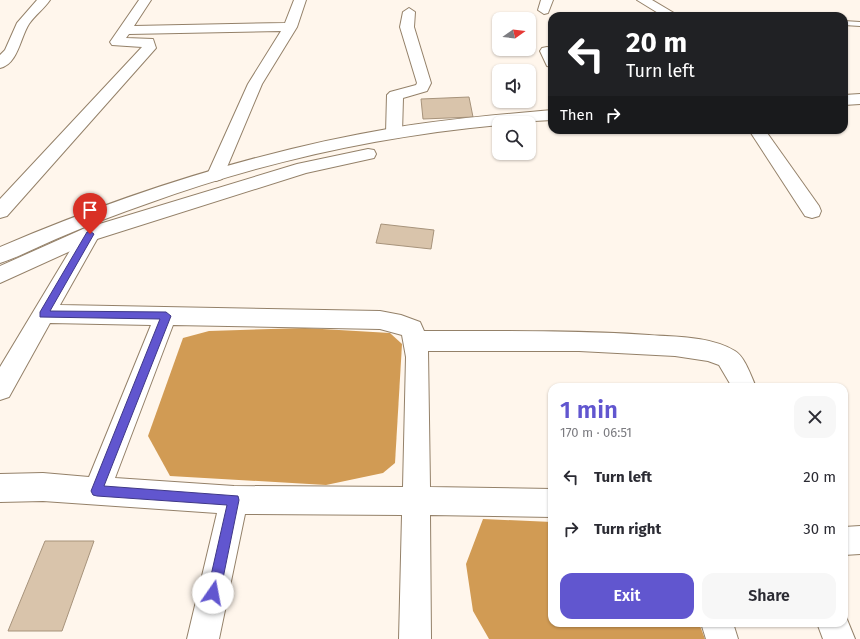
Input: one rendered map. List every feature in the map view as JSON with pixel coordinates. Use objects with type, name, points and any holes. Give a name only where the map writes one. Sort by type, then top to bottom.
[{"type":"street","points":[[0,64],[11,51],[23,23],[44,0]]},
{"type":"street","points":[[0,211],[149,48],[148,42],[117,42],[145,0]]},
{"type":"street","points":[[216,175],[255,84],[290,27],[300,0]]},
{"type":"street","points":[[643,0],[666,12]]},
{"type":"street","points":[[394,133],[395,95],[422,88],[424,83],[407,27],[409,12]]},
{"type":"street","points":[[126,30],[290,27]]},
{"type":"street","points":[[848,91],[860,90]]},
{"type":"street","points":[[848,100],[860,99]]},
{"type":"street","points":[[0,255],[94,215],[216,175],[266,161],[394,133],[548,115]]},
{"type":"street","points":[[536,128],[548,127]]},
{"type":"street","points":[[0,275],[90,234],[303,168],[431,141],[492,133]]},
{"type":"street","points":[[761,134],[812,211]]},
{"type":"street","points":[[0,389],[90,234]]},
{"type":"street","points":[[43,314],[380,320],[401,324],[412,329],[418,357],[415,639]]},
{"type":"street","points":[[97,491],[166,316]]},
{"type":"street","points":[[415,341],[644,344],[696,349],[714,352],[727,358],[742,383]]},
{"type":"street","points":[[0,488],[43,487],[234,500],[548,503]]},
{"type":"street","points":[[203,639],[234,500]]},
{"type":"street","points":[[848,541],[860,540]]},
{"type":"street","points":[[718,627],[722,639]]},
{"type":"street","points":[[834,627],[839,639]]},
{"type":"lane","points":[[848,23],[860,24]]},
{"type":"shaded area","points":[[305,328],[390,333],[402,344],[395,463],[383,473],[326,485],[170,476],[148,436],[183,338],[209,331]]},
{"type":"shaded area","points":[[483,519],[548,522],[548,627],[700,627],[705,639],[489,639],[473,611],[466,564]]},
{"type":"building","points":[[469,97],[473,117],[423,119],[421,99]]},
{"type":"building","points":[[381,224],[434,230],[431,249],[376,243]]},
{"type":"building","points":[[45,541],[94,541],[62,631],[8,631]]},
{"type":"route","points":[[90,234],[43,314],[166,316],[97,491],[234,500],[213,593]]}]
